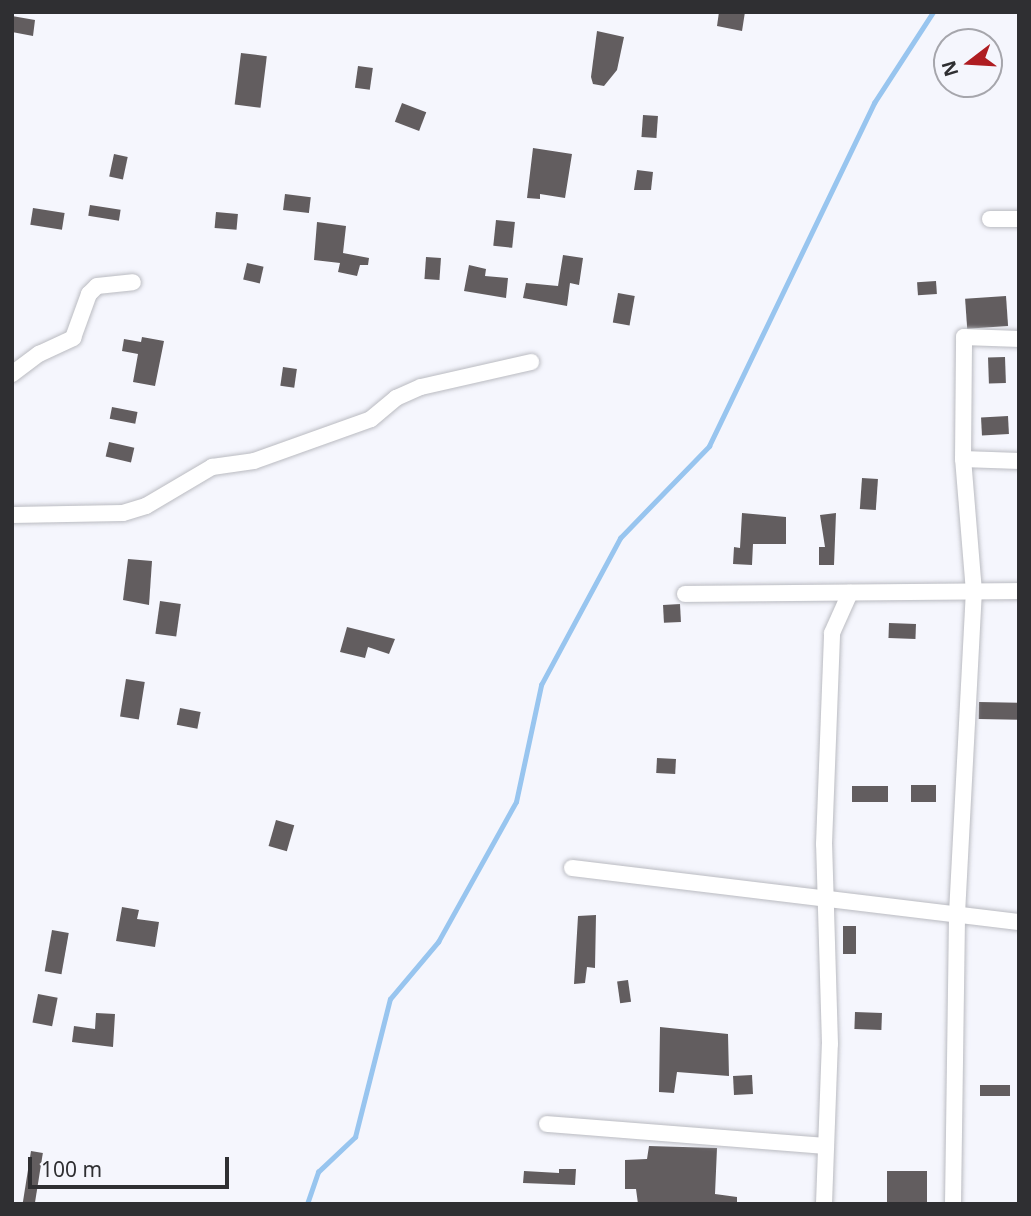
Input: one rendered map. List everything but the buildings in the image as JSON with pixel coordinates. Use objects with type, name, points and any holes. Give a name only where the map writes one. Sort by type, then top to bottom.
[{"type":"street","points":[[990,219],[1019,219]]},
{"type":"street","points":[[12,374],[39,354],[74,338],[89,294],[97,286],[132,282]]},
{"type":"street","points":[[953,1204],[957,914],[974,592],[963,458],[964,337],[1019,339]]},
{"type":"street","points":[[12,515],[123,513],[146,506],[212,467],[254,461],[371,419],[396,398],[421,387],[531,362]]},
{"type":"street","points":[[963,458],[1019,460]]},
{"type":"street","points":[[685,594],[1019,591]]},
{"type":"street","points":[[824,1204],[824,1146],[830,1045],[827,899],[832,633],[850,593]]},
{"type":"street","points":[[572,868],[1019,922]]},
{"type":"street","points":[[547,1124],[824,1146]]},
{"type":"waterway","points":[[307,1204],[318,1172],[355,1137],[390,999],[438,942],[516,802],[541,685],[620,538],[709,446],[874,103],[933,12]]}]
